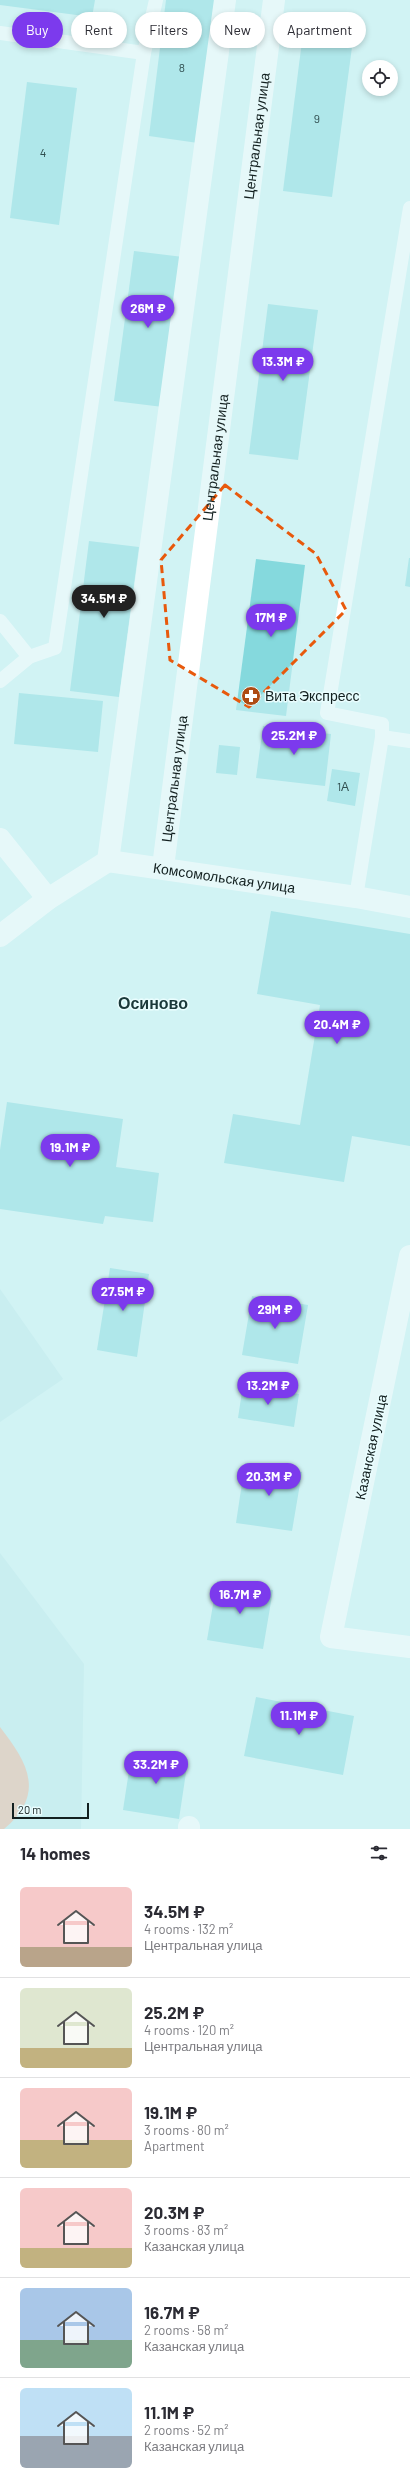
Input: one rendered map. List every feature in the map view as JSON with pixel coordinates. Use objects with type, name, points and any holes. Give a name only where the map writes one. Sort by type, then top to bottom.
[{"type":"street","points":[[0,936],[48,899],[108,861],[225,0]]},
{"type":"street","name":"Центральная улица","points":[[163,868],[274,0]]},
{"type":"street","points":[[0,839],[48,899]]},
{"type":"street","name":"Комсомольская улица","points":[[108,861],[356,897],[410,908]]},
{"type":"street","name":"Казанская улица","points":[[410,1256],[331,1637],[410,1647]]},
{"type":"lane","points":[[0,681],[29,657],[55,648],[144,53],[156,0]]},
{"type":"lane","points":[[0,33],[144,53]]},
{"type":"lane","points":[[356,897],[382,737],[382,724],[327,713],[410,208]]},
{"type":"lane","points":[[0,620],[29,657]]},
{"type":"lane","points":[[382,737],[410,741]]},
{"type":"highlighted area","points":[[225,485],[316,554],[346,610],[249,707],[170,660],[161,560]]},
{"type":"shaded area","points":[[0,1289],[63,1379],[0,1422]]},
{"type":"shaded area","points":[[0,1553],[84,1664],[81,1829],[0,1829]]},
{"type":"shaded area","points":[[0,1727],[10,1740],[25,1766],[29,1791],[25,1803],[17,1816],[4,1829],[0,1829]]},
{"type":"building","points":[[0,0],[95,0],[93,12],[71,12],[71,14],[63,12],[0,5]]},
{"type":"building","points":[[166,0],[216,0],[214,12],[210,12],[210,48],[198,143],[149,136],[160,48],[202,48],[202,12],[164,12]]},
{"type":"building","points":[[301,48],[352,48],[332,197],[283,191]]},
{"type":"building","points":[[27,82],[77,88],[59,225],[10,218]]},
{"type":"building","points":[[134,251],[183,257],[163,407],[114,401]]},
{"type":"building","points":[[268,304],[318,310],[298,460],[249,454]]},
{"type":"building","points":[[89,541],[139,547],[119,697],[70,691]]},
{"type":"building","points":[[410,558],[410,587],[405,586]]},
{"type":"building","points":[[256,559],[305,565],[286,716],[236,710]]},
{"type":"building","points":[[19,693],[103,701],[98,752],[14,744]]},
{"type":"building","points":[[263,726],[331,734],[325,786],[256,778]]},
{"type":"building","points":[[219,745],[240,747],[237,775],[216,773]]},
{"type":"building","points":[[332,769],[360,773],[355,806],[327,801]]},
{"type":"building","points":[[271,911],[410,934],[410,1146],[352,1136],[344,1182],[224,1163],[233,1114],[300,1125],[320,1005],[257,994]]},
{"type":"building","points":[[7,1102],[123,1119],[116,1167],[159,1173],[153,1222],[105,1216],[103,1224],[0,1209],[0,1150]]},
{"type":"building","points":[[110,1268],[149,1274],[137,1357],[97,1350]]},
{"type":"building","points":[[252,1296],[308,1305],[298,1364],[242,1355]]},
{"type":"building","points":[[243,1385],[299,1394],[294,1427],[238,1418]]},
{"type":"building","points":[[245,1463],[302,1472],[292,1531],[236,1523]]},
{"type":"building","points":[[217,1581],[273,1590],[263,1649],[207,1640]]},
{"type":"building","points":[[256,1697],[354,1716],[343,1775],[244,1756]]},
{"type":"building","points":[[132,1751],[188,1759],[179,1819],[123,1810]]},
{"type":"place","name":"Вита Экспресс","points":[[251,696]]},
{"type":"district","name":"Осиново","points":[[153,1003]]}]
